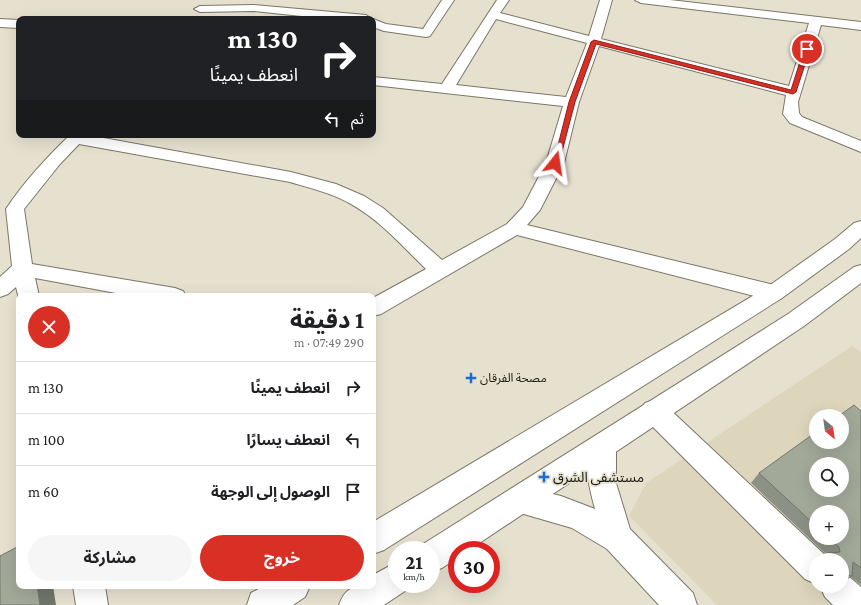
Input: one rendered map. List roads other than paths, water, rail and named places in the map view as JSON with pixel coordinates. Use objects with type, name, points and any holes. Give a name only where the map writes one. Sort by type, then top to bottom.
[{"type":"street","points":[[376,24],[384,27],[426,33],[448,0]]},
{"type":"street","points":[[447,88],[472,46],[503,0]]},
{"type":"street","points":[[376,306],[514,228],[532,210],[555,163],[572,102],[594,42],[606,0]]},
{"type":"street","points":[[641,0],[861,26]]},
{"type":"street","points":[[751,0],[755,13]]},
{"type":"street","points":[[193,16],[203,5],[254,8],[335,16]]},
{"type":"street","points":[[494,15],[594,42],[793,92]]},
{"type":"street","points":[[816,20],[793,92],[790,109],[791,114],[796,120],[861,147]]},
{"type":"street","points":[[0,23],[16,24]]},
{"type":"street","points":[[376,81],[572,102]]},
{"type":"street","points":[[27,293],[8,207],[26,193],[54,160],[77,138]]},
{"type":"street","points":[[83,138],[291,177],[325,186],[365,204],[387,221],[440,270]]},
{"type":"street","points":[[376,537],[774,293],[842,244],[861,227]]},
{"type":"street","points":[[514,228],[774,293]]},
{"type":"street","points":[[0,289],[22,269]]},
{"type":"street","points":[[22,269],[158,293]]},
{"type":"street","points":[[440,550],[796,320],[861,272]]},
{"type":"street","points":[[654,411],[809,561]]},
{"type":"street","points":[[602,446],[602,483],[618,538]]},
{"type":"street","points":[[520,500],[561,510],[581,517],[618,538],[681,605]]},
{"type":"street","points":[[355,605],[388,584]]},
{"type":"street","points":[[89,589],[92,605]]},
{"type":"street","points":[[263,605],[289,589]]},
{"type":"street","points":[[843,593],[856,605]]},
{"type":"place","name":"مصحة الفرقان","points":[[471,378]]},
{"type":"place","name":"مستشفى الشرق","points":[[544,477]]}]
